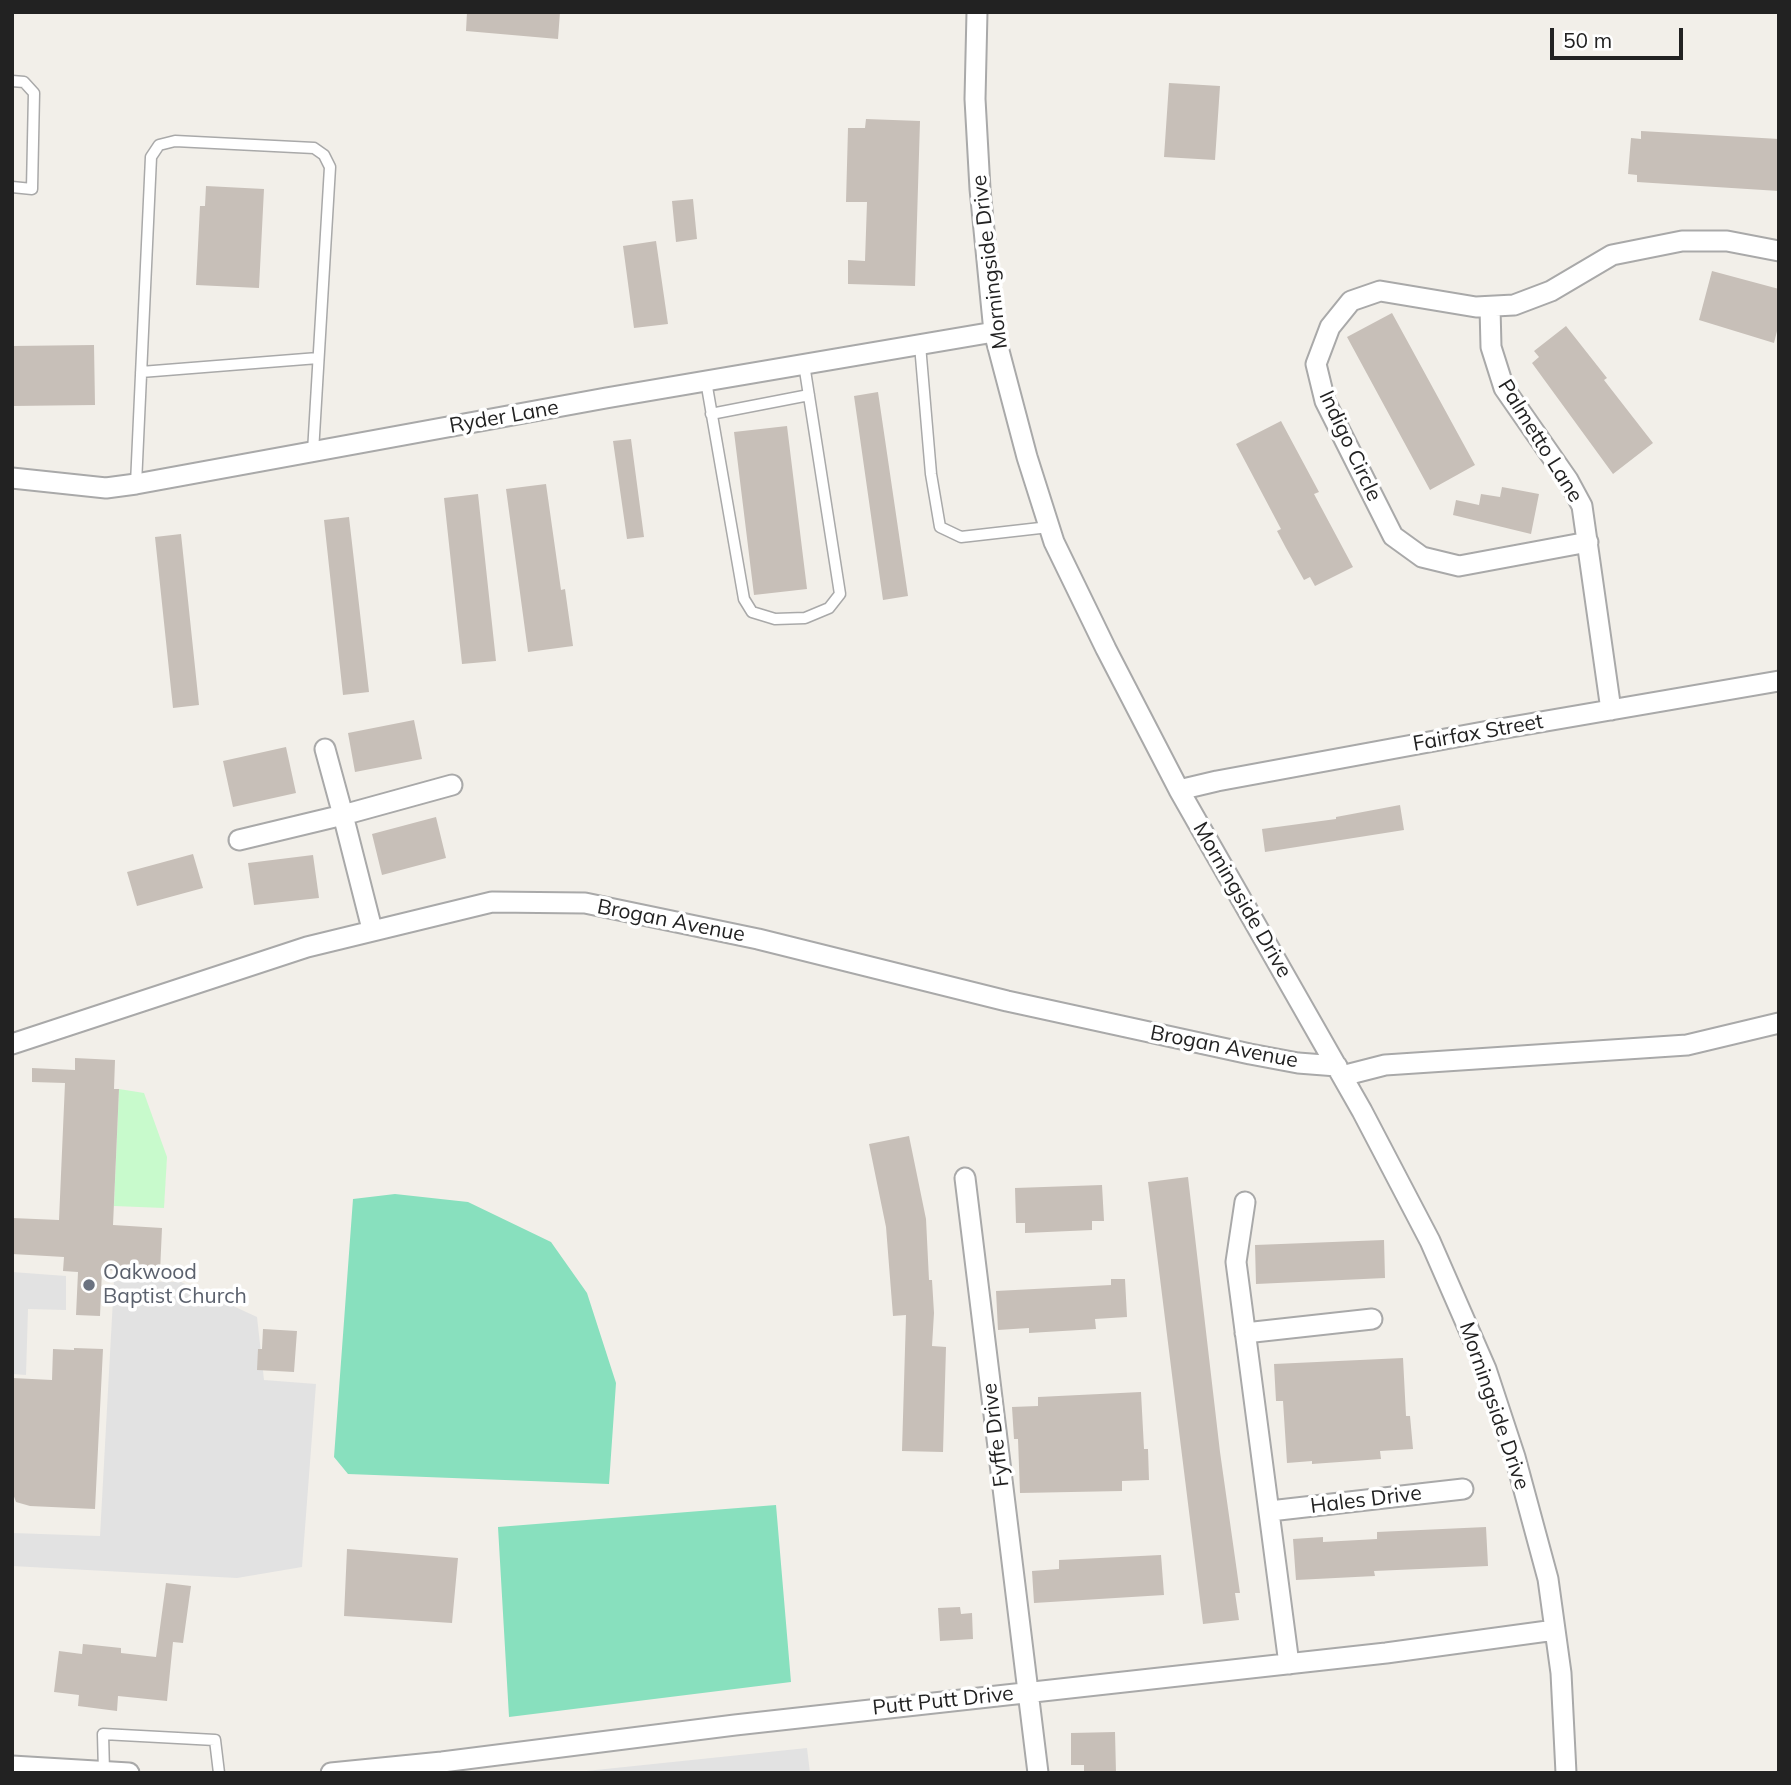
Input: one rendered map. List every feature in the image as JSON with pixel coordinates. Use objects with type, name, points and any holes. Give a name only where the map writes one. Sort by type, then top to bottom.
[{"type":"street","name":"Morningside Drive","points":[[977,12],[975,99],[995,332],[1027,457],[1054,542],[1105,649],[1179,790],[1340,1071],[1430,1241],[1486,1369],[1515,1457],[1548,1578],[1561,1673],[1566,1773]]},
{"type":"street","points":[[1490,307],[1514,305],[1551,291],[1612,255],[1682,240],[1727,241],[1779,251]]},
{"type":"street","name":"Indigo Circle","points":[[1490,307],[1380,291],[1351,301],[1330,327],[1316,364],[1325,401],[1393,536],[1422,557],[1459,565],[1588,542]]},
{"type":"street","name":"Palmetto Lane","points":[[1490,307],[1491,347],[1504,388],[1568,480],[1582,506],[1611,710]]},
{"type":"street","name":"Ryder Lane","points":[[12,478],[106,488],[136,484],[706,381],[995,332]]},
{"type":"street","name":"Fairfax Street","points":[[1179,790],[1336,759],[1779,681]]},
{"type":"street","points":[[325,749],[372,929]]},
{"type":"street","points":[[239,841],[452,785]]},
{"type":"street","name":"Brogan Avenue","points":[[12,1044],[294,951],[372,929],[492,902],[585,904],[758,939],[1007,1001],[1340,1071],[1385,1065],[1686,1045],[1779,1023]]},
{"type":"street","name":"Fyffe Drive","points":[[965,1178],[1038,1773]]},
{"type":"street","points":[[1245,1202],[1236,1262],[1289,1664]]},
{"type":"street","points":[[1245,1333],[1373,1319]]},
{"type":"street","name":"Hales Drive","points":[[1270,1511],[1463,1489]]},
{"type":"street","name":"Putt Putt Drive","points":[[331,1773],[1289,1664],[1555,1630]]},
{"type":"street","points":[[12,1766],[129,1773]]},
{"type":"lane","points":[[12,81],[24,82],[34,93],[32,189],[12,187]]},
{"type":"lane","points":[[136,484],[151,157],[159,145],[175,141],[314,148],[324,155],[330,167],[313,452]]},
{"type":"lane","points":[[920,345],[931,474],[940,527],[961,537],[1049,527]]},
{"type":"lane","points":[[141,372],[318,358]]},
{"type":"lane","points":[[706,381],[744,599],[752,612],[775,619],[805,618],[830,608],[839,594],[804,364]]},
{"type":"lane","points":[[711,414],[809,395]]},
{"type":"lane","points":[[103,1772],[103,1734],[215,1740],[219,1773]]},
{"type":"green space","points":[[119,1089],[144,1093],[167,1157],[164,1208],[114,1206]]},
{"type":"green space","points":[[395,1194],[468,1202],[551,1242],[587,1293],[616,1383],[609,1484],[348,1474],[334,1457],[353,1199]]},
{"type":"green space","points":[[776,1505],[791,1682],[509,1717],[498,1527]]},
{"type":"shaded area","points":[[12,1272],[66,1276],[66,1310],[28,1309],[26,1375],[12,1374]]},
{"type":"shaded area","points":[[114,1281],[181,1282],[257,1317],[264,1380],[316,1384],[302,1567],[237,1578],[12,1566],[12,1533],[100,1536]]},
{"type":"shaded area","points":[[807,1748],[810,1773],[567,1773]]},
{"type":"building","points":[[467,12],[560,12],[558,39],[466,31]]},
{"type":"building","points":[[1169,83],[1220,86],[1215,160],[1164,157]]},
{"type":"building","points":[[866,119],[920,121],[915,286],[848,284],[848,260],[865,261],[867,202],[846,202],[848,128],[865,128]]},
{"type":"building","points":[[1641,131],[1779,139],[1779,191],[1637,182],[1637,175],[1628,174],[1631,138],[1641,139]]},
{"type":"building","points":[[206,186],[264,189],[259,288],[196,285],[200,206],[205,206]]},
{"type":"building","points":[[693,199],[697,239],[676,242],[672,201]]},
{"type":"building","points":[[656,241],[668,324],[634,328],[623,246]]},
{"type":"building","points":[[1712,271],[1779,289],[1779,332],[1777,331],[1774,343],[1699,320]]},
{"type":"building","points":[[1392,313],[1475,465],[1430,490],[1347,337]]},
{"type":"building","points":[[1566,326],[1653,443],[1613,474],[1532,363],[1539,357],[1534,351]]},
{"type":"building","points":[[94,345],[95,405],[12,406],[12,346]]},
{"type":"building","points":[[878,392],[908,596],[883,600],[854,396]]},
{"type":"building","points":[[1281,421],[1319,492],[1314,494],[1353,567],[1315,586],[1310,577],[1304,580],[1286,548],[1277,531],[1281,529],[1236,444]]},
{"type":"building","points":[[787,426],[807,589],[754,595],[734,432]]},
{"type":"building","points":[[631,439],[644,537],[627,539],[613,441]]},
{"type":"building","points":[[546,484],[561,590],[565,589],[573,646],[528,652],[506,489]]},
{"type":"building","points":[[1502,487],[1539,494],[1531,534],[1453,515],[1456,500],[1479,505],[1481,494],[1500,497]]},
{"type":"building","points":[[478,494],[496,661],[462,664],[444,498]]},
{"type":"building","points":[[349,517],[369,692],[343,695],[324,520]]},
{"type":"building","points":[[181,534],[199,705],[173,708],[155,537]]},
{"type":"building","points":[[414,720],[422,759],[355,772],[348,733]]},
{"type":"building","points":[[286,747],[296,793],[233,807],[223,761]]},
{"type":"building","points":[[1400,805],[1404,830],[1265,852],[1262,829],[1336,819]]},
{"type":"building","points":[[436,817],[446,858],[382,875],[372,834]]},
{"type":"building","points":[[193,854],[203,888],[137,906],[127,872]]},
{"type":"building","points":[[313,855],[319,898],[254,905],[248,863]]},
{"type":"building","points":[[75,1058],[115,1060],[114,1089],[119,1089],[113,1225],[162,1228],[160,1272],[102,1270],[100,1316],[76,1315],[78,1272],[63,1271],[64,1257],[12,1254],[12,1218],[59,1220],[65,1083],[32,1082],[32,1068],[75,1070]]},
{"type":"building","points":[[909,1136],[926,1219],[929,1280],[932,1280],[934,1313],[932,1346],[946,1347],[943,1452],[902,1451],[906,1315],[893,1316],[886,1227],[869,1144]]},
{"type":"building","points":[[1188,1177],[1220,1452],[1240,1593],[1235,1593],[1239,1620],[1203,1624],[1148,1182]]},
{"type":"building","points":[[1102,1185],[1104,1221],[1092,1221],[1092,1230],[1025,1233],[1025,1223],[1016,1223],[1015,1188]]},
{"type":"building","points":[[1384,1240],[1385,1278],[1256,1284],[1255,1245]]},
{"type":"building","points":[[1111,1279],[1125,1279],[1127,1317],[1095,1319],[1096,1329],[1029,1333],[1029,1328],[998,1330],[996,1291],[1111,1285]]},
{"type":"building","points":[[263,1329],[297,1331],[294,1372],[257,1370]]},
{"type":"building","points":[[53,1349],[103,1349],[95,1509],[30,1506],[16,1502],[12,1491],[12,1378],[52,1380]]},
{"type":"building","points":[[1403,1358],[1406,1416],[1410,1416],[1413,1449],[1380,1451],[1381,1459],[1287,1463],[1283,1401],[1276,1401],[1274,1364]]},
{"type":"building","points":[[1141,1392],[1144,1449],[1148,1449],[1149,1480],[1122,1481],[1122,1491],[1020,1493],[1018,1439],[1014,1439],[1012,1407],[1038,1406],[1038,1397]]},
{"type":"building","points":[[1486,1527],[1488,1566],[1374,1571],[1375,1576],[1296,1580],[1293,1539],[1323,1537],[1323,1542],[1377,1539],[1377,1532]]},
{"type":"building","points":[[347,1549],[458,1558],[452,1623],[344,1616]]},
{"type":"building","points":[[1161,1555],[1164,1595],[1034,1603],[1032,1571],[1059,1569],[1059,1560]]},
{"type":"building","points":[[166,1583],[191,1586],[183,1643],[173,1642],[167,1701],[118,1696],[117,1711],[78,1706],[79,1695],[54,1692],[59,1651],[82,1654],[83,1644],[121,1648],[121,1653],[156,1657]]},
{"type":"building","points":[[960,1607],[961,1614],[972,1613],[973,1639],[940,1641],[938,1608]]},
{"type":"building","points":[[1115,1732],[1116,1773],[1084,1773],[1084,1765],[1071,1765],[1071,1733]]},
{"type":"place","name":"Oakwood Baptist Church","points":[[89,1285]]}]
